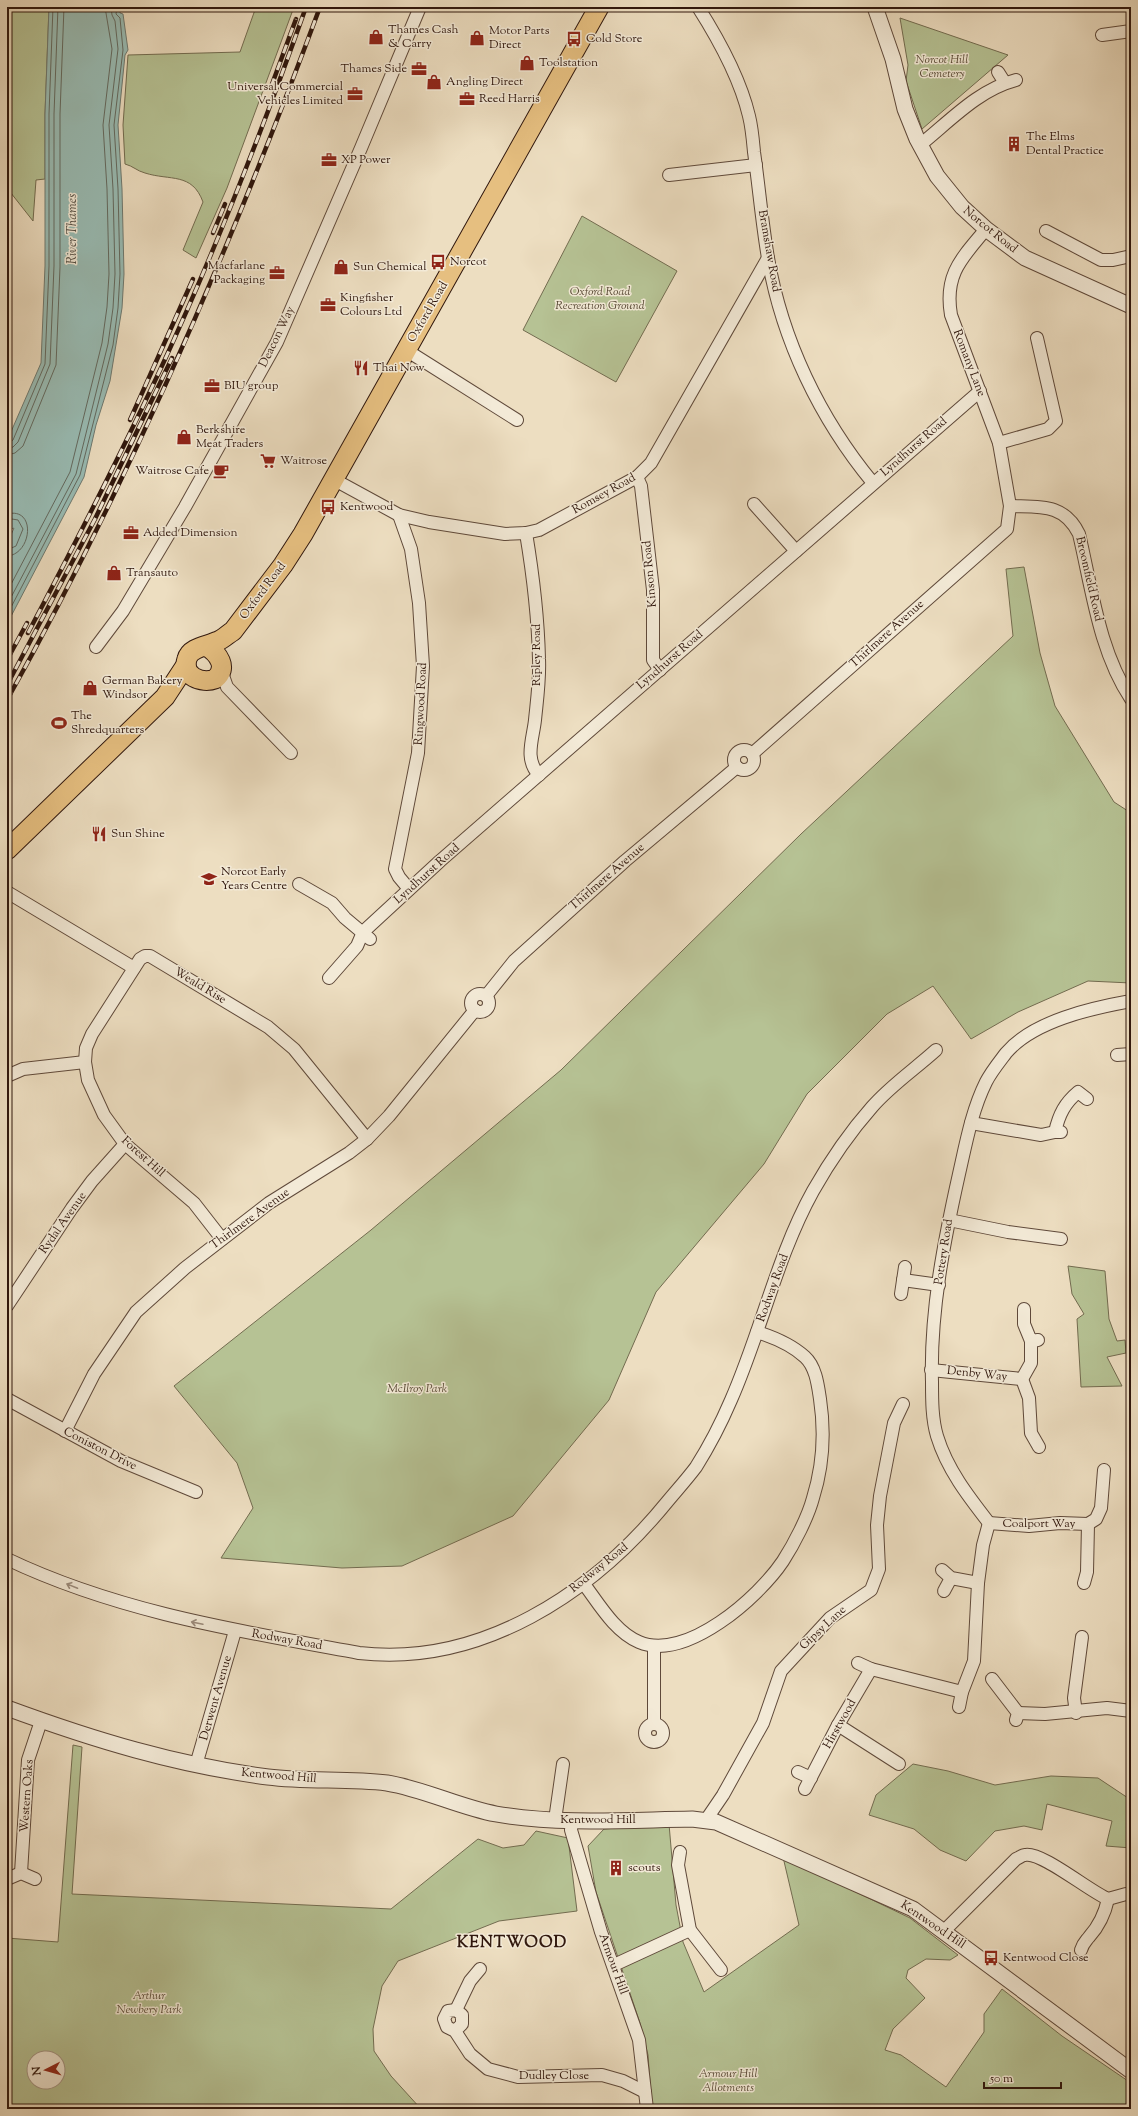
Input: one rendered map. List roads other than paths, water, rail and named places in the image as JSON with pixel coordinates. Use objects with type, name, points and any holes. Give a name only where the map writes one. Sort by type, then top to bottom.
[{"type":"main road","name":"Oxford Road","points":[[206,646],[220,640],[233,631],[295,547],[599,7]]},
{"type":"main road","name":"Oxford Road","points":[[216,676],[229,649],[233,631]]},
{"type":"main road","points":[[7,850],[166,697],[186,665],[189,654],[206,646],[215,652],[216,676]]},
{"type":"main road","points":[[186,665],[193,678],[216,676]]},
{"type":"main road","points":[[166,697],[216,676]]},
{"type":"street","name":"Deacon Way","points":[[96,647],[127,605],[185,507],[277,342],[420,7]]},
{"type":"street","name":"Bramshaw Road","points":[[698,7],[712,28],[733,72],[750,116],[768,258],[779,307],[798,360],[836,434],[851,457],[873,483]]},
{"type":"street","name":"Norcot Road","points":[[875,7],[893,59],[905,109],[920,145],[937,176],[962,207],[986,229],[1025,258],[1131,306]]},
{"type":"street","points":[[1102,35],[1131,31]]},
{"type":"street","points":[[998,72],[1005,83]]},
{"type":"street","points":[[920,145],[978,97],[1005,83],[1016,80]]},
{"type":"street","points":[[669,175],[756,165]]},
{"type":"street","name":"Romany Lane","points":[[986,229],[960,260],[953,272],[949,288],[951,315],[999,442],[1010,506]]},
{"type":"street","points":[[1046,231],[1101,260],[1113,260],[1131,256]]},
{"type":"street","name":"Romsey Road","points":[[333,479],[399,516],[505,534],[526,533],[539,530],[637,477],[652,463],[768,258]]},
{"type":"street","points":[[999,442],[1048,429],[1056,421],[1037,338]]},
{"type":"street","points":[[406,350],[517,420]]},
{"type":"street","name":"Lyndhurst Road","points":[[329,978],[409,889],[980,391]]},
{"type":"street","name":"Kinson Road","points":[[637,477],[641,486],[653,590],[653,660],[660,670]]},
{"type":"street","points":[[754,504],[796,551]]},
{"type":"street","name":"Broomfield Road","points":[[1010,506],[1042,507],[1062,513],[1072,520],[1079,534],[1103,639],[1124,688],[1131,699]]},
{"type":"street","name":"Thirlmere Avenue","points":[[65,1431],[94,1374],[136,1312],[185,1268],[269,1203],[349,1153],[367,1139],[389,1116],[475,1010],[472,1005],[473,998],[477,994],[486,996],[514,961],[625,861],[737,767],[734,758],[737,752],[747,750],[752,754],[1007,529],[1010,506]]},
{"type":"street","name":"Ringwood Road","points":[[399,516],[412,557],[420,603],[423,666],[418,753],[395,869],[398,877],[409,889]]},
{"type":"street","name":"Ripley Road","points":[[526,533],[536,595],[539,660],[535,722],[530,755],[532,768],[539,775]]},
{"type":"street","points":[[216,676],[291,753]]},
{"type":"street","points":[[298,884],[332,903],[345,918],[366,936]]},
{"type":"street","points":[[7,892],[134,968]]},
{"type":"street","name":"Weald Rise","points":[[85,1062],[86,1048],[92,1034],[140,959],[145,956],[150,956],[268,1027],[294,1049],[367,1139]]},
{"type":"street","name":"Pottery Road","points":[[989,1523],[964,1491],[948,1463],[937,1436],[932,1403],[932,1334],[949,1220],[971,1123],[986,1081],[1007,1052],[1026,1037],[1073,1014],[1098,1007],[1131,1001]]},
{"type":"street","name":"Rodway Road","points":[[7,1559],[93,1594],[170,1617],[235,1631],[359,1653],[386,1656],[434,1652],[473,1642],[518,1624],[584,1584],[643,1532],[696,1467],[730,1401],[789,1244],[812,1193],[843,1143],[873,1105],[937,1051]]},
{"type":"street","points":[[7,1076],[23,1069],[85,1062]]},
{"type":"street","name":"Forest Hill","points":[[85,1062],[88,1080],[104,1115],[125,1144],[194,1203],[222,1239]]},
{"type":"street","points":[[971,1123],[1041,1135],[1058,1132],[1061,1112],[1068,1101],[1078,1092],[1087,1099]]},
{"type":"street","name":"Rydal Avenue","points":[[7,1306],[72,1208],[92,1181],[125,1144]]},
{"type":"street","points":[[949,1220],[1008,1232],[1061,1239]]},
{"type":"street","points":[[901,1294],[905,1267]]},
{"type":"street","points":[[903,1280],[939,1285]]},
{"type":"street","name":"Denby Way","points":[[1024,1309],[1024,1324],[1034,1340],[1031,1363],[1022,1379],[1029,1398],[1031,1433],[1039,1447]]},
{"type":"street","points":[[584,1584],[615,1624],[628,1637],[654,1646],[680,1643],[707,1631],[729,1616],[754,1594],[782,1561],[813,1499],[821,1459],[823,1418],[817,1379],[806,1358],[782,1343],[757,1332]]},
{"type":"street","name":"Denby Way","points":[[931,1370],[1022,1379]]},
{"type":"street","name":"Coniston Drive","points":[[7,1399],[121,1461],[196,1492]]},
{"type":"street","name":"Gipsy Lane","points":[[706,1820],[723,1795],[763,1723],[781,1671],[830,1618],[871,1590],[879,1569],[877,1525],[880,1496],[894,1423],[903,1404]]},
{"type":"street","name":"Coalport Way","points":[[989,1523],[1029,1526],[1060,1523],[1088,1524],[1096,1519],[1108,1489],[1104,1470]]},
{"type":"street","points":[[959,1707],[962,1692],[974,1661],[978,1582],[983,1545],[989,1523]]},
{"type":"street","name":"Coalport Way","points":[[1084,1583],[1087,1572],[1088,1524]]},
{"type":"street","points":[[944,1591],[946,1574],[978,1582]]},
{"type":"street","name":"Derwent Avenue","points":[[196,1765],[235,1631]]},
{"type":"street","points":[[1076,1713],[1074,1698],[1082,1638]]},
{"type":"street","points":[[654,1646],[654,1724]]},
{"type":"street","points":[[858,1663],[871,1669],[962,1692]]},
{"type":"street","name":"Hirstwood","points":[[798,1772],[808,1784],[838,1725],[871,1669]]},
{"type":"street","points":[[992,1679],[1017,1717],[1076,1713],[1107,1708],[1131,1711]]},
{"type":"street","name":"Kentwood Hill","points":[[7,1708],[72,1732],[140,1752],[196,1765],[269,1777],[389,1784],[483,1811],[555,1820],[706,1820],[732,1828],[913,1909],[1131,2070]]},
{"type":"street","name":"Western Oaks","points":[[21,1873],[28,1760],[42,1720]]},
{"type":"street","points":[[838,1725],[899,1764]]},
{"type":"street","points":[[555,1820],[563,1764]]},
{"type":"street","name":"Armour Hill","points":[[572,1820],[571,1830],[601,1932],[614,1965],[639,2040],[646,2109]]},
{"type":"street","points":[[680,1852],[679,1872],[690,1930],[721,1970]]},
{"type":"street","points":[[944,1931],[1016,1859],[1025,1854],[1046,1861],[1108,1899],[1126,1894],[1131,1895]]},
{"type":"street","points":[[7,1879],[21,1873],[35,1879]]},
{"type":"street","points":[[1081,1950],[1083,1942],[1089,1937],[1106,1912],[1108,1899]]},
{"type":"street","points":[[614,1965],[690,1930]]},
{"type":"street","name":"Dudley Close","points":[[480,1969],[470,1981],[456,2010],[448,2011],[444,2019],[447,2028],[455,2031],[470,2054],[488,2069],[518,2077],[602,2075],[623,2082],[645,2092]]},
{"type":"water","name":"River Thames","points":[[49,7],[120,7],[120,13],[123,14],[128,50],[125,55],[118,125],[122,189],[124,274],[122,308],[110,381],[96,425],[84,477],[7,624],[7,544],[14,528],[7,531],[7,441],[41,363],[45,266],[45,114]]},
{"type":"railway","points":[[28,633],[113,468],[181,324],[238,189],[306,7]]},
{"type":"railway","points":[[7,700],[96,532],[177,360],[251,184],[320,7]]},
{"type":"railway","points":[[271,87],[296,19]]},
{"type":"railway","points":[[213,233],[225,204]]},
{"type":"railway","points":[[130,420],[193,279]]},
{"type":"railway","points":[[7,685],[95,519],[172,358]]},
{"type":"railway","points":[[7,660],[27,623]]},
{"type":"place","name":"Thames Cash & Carry","points":[[376,37]]},
{"type":"place","name":"Motor Parts Direct","points":[[477,38]]},
{"type":"place","name":"Cold Store","points":[[574,39]]},
{"type":"place","name":"Toolstation","points":[[527,63]]},
{"type":"place","name":"Thames Side","points":[[419,69]]},
{"type":"place","name":"Angling Direct","points":[[434,82]]},
{"type":"place","name":"Universal Commercial Vehicles Limited","points":[[355,94]]},
{"type":"place","name":"Reed Harris","points":[[467,99]]},
{"type":"place","name":"The Elms Dental Practice","points":[[1014,144]]},
{"type":"place","name":"XP Power","points":[[329,160]]},
{"type":"place","name":"Norcot","points":[[438,262]]},
{"type":"place","name":"Sun Chemical","points":[[341,267]]},
{"type":"place","name":"Macfarlane Packaging","points":[[277,273]]},
{"type":"place","name":"Kingfisher Colours Ltd","points":[[328,305]]},
{"type":"place","name":"Thai Now","points":[[361,368]]},
{"type":"place","name":"BIU group","points":[[212,386]]},
{"type":"place","name":"Berkshire Meat Traders","points":[[184,437]]},
{"type":"place","name":"Waitrose","points":[[268,461]]},
{"type":"place","name":"Waitrose Cafe","points":[[221,471]]},
{"type":"place","name":"Kentwood","points":[[328,507]]},
{"type":"place","name":"Added Dimension","points":[[131,533]]},
{"type":"place","name":"Transauto","points":[[114,573]]},
{"type":"place","name":"German Bakery Windsor","points":[[90,688]]},
{"type":"place","name":"The Shredquarters","points":[[59,723]]},
{"type":"place","name":"Sun Shine","points":[[99,834]]},
{"type":"place","name":"Norcot Early Years Centre","points":[[209,879]]},
{"type":"place","name":"scouts","points":[[616,1868]]},
{"type":"place","name":"Kentwood Close","points":[[991,1958]]},
{"type":"district","name":"KENTWOOD","points":[[512,1943]]},
{"type":"park label","name":"Norcot Hill Cemetery","points":[[942,67]]},
{"type":"park label","name":"Oxford Road Recreation Ground","points":[[600,299]]},
{"type":"park label","name":"McIlroy Park","points":[[417,1389]]},
{"type":"park label","name":"Arthur Newbery Park","points":[[149,2003]]},
{"type":"park label","name":"Armour Hill Allotments","points":[[728,2081]]}]
